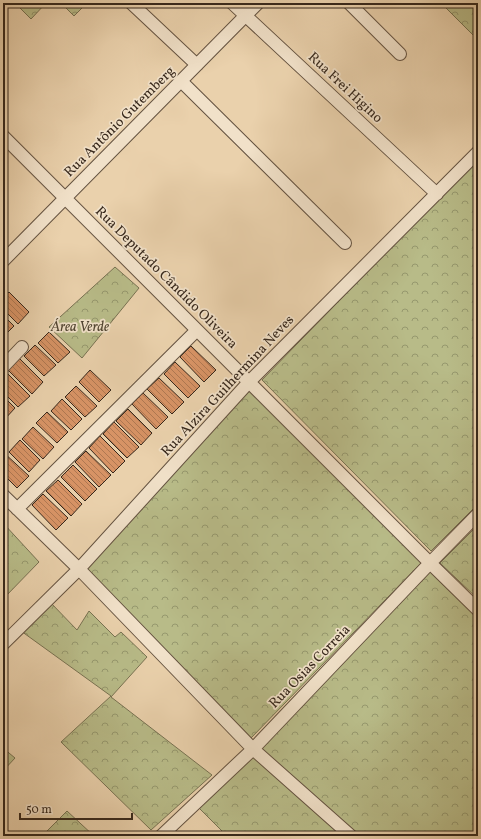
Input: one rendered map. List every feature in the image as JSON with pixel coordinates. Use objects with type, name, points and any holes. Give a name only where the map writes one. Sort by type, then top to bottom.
[{"type":"street","points":[[131,3],[197,65]]},
{"type":"street","name":"Rua Frei Higino","points":[[232,3],[437,194]]},
{"type":"street","name":"Rua Antônio Gutemberg","points":[[3,261],[258,3]]},
{"type":"street","points":[[349,3],[400,54]]},
{"type":"street","points":[[181,81],[344,243]]},
{"type":"street","name":"Rua Deputado Cândido Oliveira","points":[[3,136],[478,610]]},
{"type":"street","name":"Rua Alzira Guilhermina Neves","points":[[3,644],[79,569],[249,382],[478,152]]},
{"type":"street","points":[[18,509],[197,330]]},
{"type":"street","points":[[3,367],[22,347]]},
{"type":"street","points":[[3,495],[79,569],[253,749],[351,836]]},
{"type":"street","name":"Rua Osias Correia","points":[[161,836],[253,749],[478,514]]},
{"type":"green space","points":[[15,3],[46,3],[31,19]]},
{"type":"green space","points":[[61,3],[87,3],[74,16]]},
{"type":"green space","points":[[441,3],[478,3],[478,40]]},
{"type":"green space","points":[[478,158],[478,504],[431,551],[262,380]]},
{"type":"green space","name":"Área Verde","points":[[115,267],[139,288],[82,358],[49,327]]},
{"type":"green space","points":[[250,389],[422,562],[251,738],[87,569]]},
{"type":"green space","points":[[3,523],[39,562],[3,599]]},
{"type":"green space","points":[[478,525],[478,599],[440,563]]},
{"type":"green space","points":[[430,572],[478,618],[478,836],[357,836],[261,748]]},
{"type":"green space","points":[[50,602],[77,630],[89,611],[115,637],[121,632],[147,657],[111,697],[212,775],[151,830],[61,742],[111,696],[21,631]]},
{"type":"green space","points":[[3,748],[15,758],[3,771]]},
{"type":"green space","points":[[252,756],[341,835],[227,836],[198,807]]},
{"type":"green space","points":[[67,811],[94,836],[42,836]]},
{"type":"building","points":[[9,292],[29,312],[18,324],[3,309],[3,298]]},
{"type":"building","points":[[3,315],[14,326],[3,337]]},
{"type":"building","points":[[49,332],[70,352],[58,363],[38,343]]},
{"type":"building","points":[[35,345],[56,365],[44,376],[24,356]]},
{"type":"building","points":[[191,346],[216,370],[204,382],[180,357]]},
{"type":"building","points":[[19,358],[43,382],[32,394],[7,369]]},
{"type":"building","points":[[175,362],[200,386],[188,398],[164,374]]},
{"type":"building","points":[[90,370],[111,390],[99,402],[79,382]]},
{"type":"building","points":[[5,371],[30,396],[18,407],[3,392],[3,374]]},
{"type":"building","points":[[159,378],[184,402],[172,414],[147,389]]},
{"type":"building","points":[[76,386],[97,406],[85,417],[65,397]]},
{"type":"building","points":[[143,393],[168,417],[156,429],[132,404]]},
{"type":"building","points":[[3,396],[15,408],[4,420],[3,419]]},
{"type":"building","points":[[62,399],[82,419],[71,430],[51,411]]},
{"type":"building","points":[[128,409],[152,433],[141,445],[116,421]]},
{"type":"building","points":[[47,412],[68,432],[57,443],[36,423]]},
{"type":"building","points":[[114,422],[139,447],[127,458],[103,434]]},
{"type":"building","points":[[33,427],[54,447],[43,459],[22,439]]},
{"type":"building","points":[[100,436],[125,461],[113,473],[89,448]]},
{"type":"building","points":[[20,440],[40,460],[29,472],[9,452]]},
{"type":"building","points":[[86,451],[111,475],[99,487],[75,462]]},
{"type":"building","points":[[3,452],[29,476],[17,488],[3,474]]},
{"type":"building","points":[[73,465],[97,489],[85,501],[61,477]]},
{"type":"building","points":[[58,480],[82,504],[71,516],[46,491]]},
{"type":"building","points":[[43,494],[68,518],[56,530],[32,505]]}]
